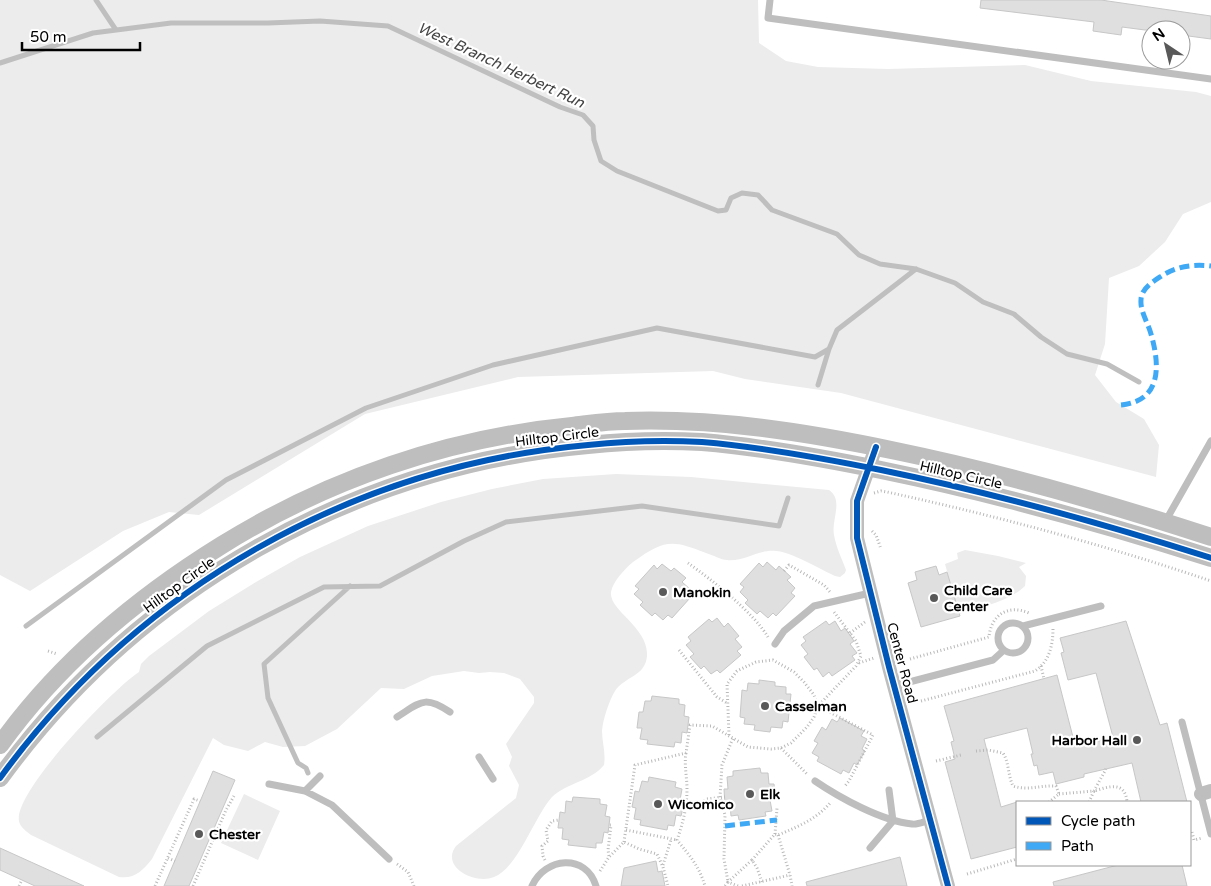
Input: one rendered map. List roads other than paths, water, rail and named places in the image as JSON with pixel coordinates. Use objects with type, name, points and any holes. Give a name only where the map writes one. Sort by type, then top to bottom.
[{"type":"street","name":"Hilltop Circle","points":[[0,744],[51,683],[98,637],[146,597],[197,561],[258,522],[326,490],[393,464],[469,442],[540,429],[623,421],[702,421],[782,429],[973,468],[1122,509],[1211,537]]},
{"type":"street","name":"Hilltop Circle","points":[[0,778],[24,745],[66,696],[159,613],[209,577],[270,540],[336,508],[401,483],[479,460],[543,449],[627,441],[700,442],[780,450],[869,467],[1024,502],[1124,530],[1211,558]]},
{"type":"street","name":"Center Road","points":[[876,447],[857,501],[857,538],[894,686],[948,886]]},
{"type":"lane","points":[[770,0],[768,18],[1211,79]]},
{"type":"lane","points":[[1165,522],[1211,441]]},
{"type":"lane","points":[[775,644],[784,631],[814,606],[870,593]]},
{"type":"lane","points":[[1023,626],[1029,637],[1026,648],[1015,654],[1004,650],[998,640],[1002,629],[1012,623],[1023,626],[1102,606]]},
{"type":"lane","points":[[894,686],[993,660],[1004,650]]},
{"type":"lane","points":[[397,717],[422,702],[436,703],[450,712]]},
{"type":"lane","points":[[1182,722],[1206,792],[1211,834]]},
{"type":"lane","points":[[479,757],[493,779]]},
{"type":"lane","points":[[305,791],[320,776]]},
{"type":"lane","points":[[815,781],[836,795],[893,821],[914,824],[931,820]]},
{"type":"lane","points":[[269,784],[305,791],[332,805],[389,859]]},
{"type":"lane","points":[[870,848],[893,821],[889,790]]},
{"type":"lane","points":[[532,886],[535,879],[542,872],[562,862],[571,863],[589,872],[596,886]]},
{"type":"waterway","points":[[96,0],[116,30]]},
{"type":"waterway","name":"West Branch Herbert Run","points":[[0,63],[93,33],[171,23],[320,21],[388,26],[560,107],[583,115],[593,126],[594,140],[601,161],[617,171],[718,211],[726,210],[731,198],[742,193],[758,195],[772,210],[837,234],[859,255],[880,264],[916,269],[955,283],[983,302],[1014,314],[1041,337],[1067,354],[1107,364],[1139,382]]},
{"type":"waterway","points":[[26,626],[226,480],[366,408],[493,365],[657,328],[815,357],[829,349],[837,330],[916,269]]},
{"type":"waterway","points":[[818,385],[829,349]]},
{"type":"waterway","points":[[97,737],[207,646],[324,587],[380,586],[464,541],[506,522],[642,506],[779,526],[788,498]]},
{"type":"waterway","points":[[308,773],[306,768],[298,763],[268,698],[264,664],[350,586]]},
{"type":"place","name":"Manokin","points":[[663,592]]},
{"type":"place","name":"Child Care Center","points":[[934,598]]},
{"type":"place","name":"Casselman","points":[[765,706]]},
{"type":"place","name":"Harbor Hall","points":[[1137,740]]},
{"type":"place","name":"Elk","points":[[750,794]]},
{"type":"place","name":"Wicomico","points":[[658,804]]},
{"type":"place","name":"Chester","points":[[199,834]]}]
